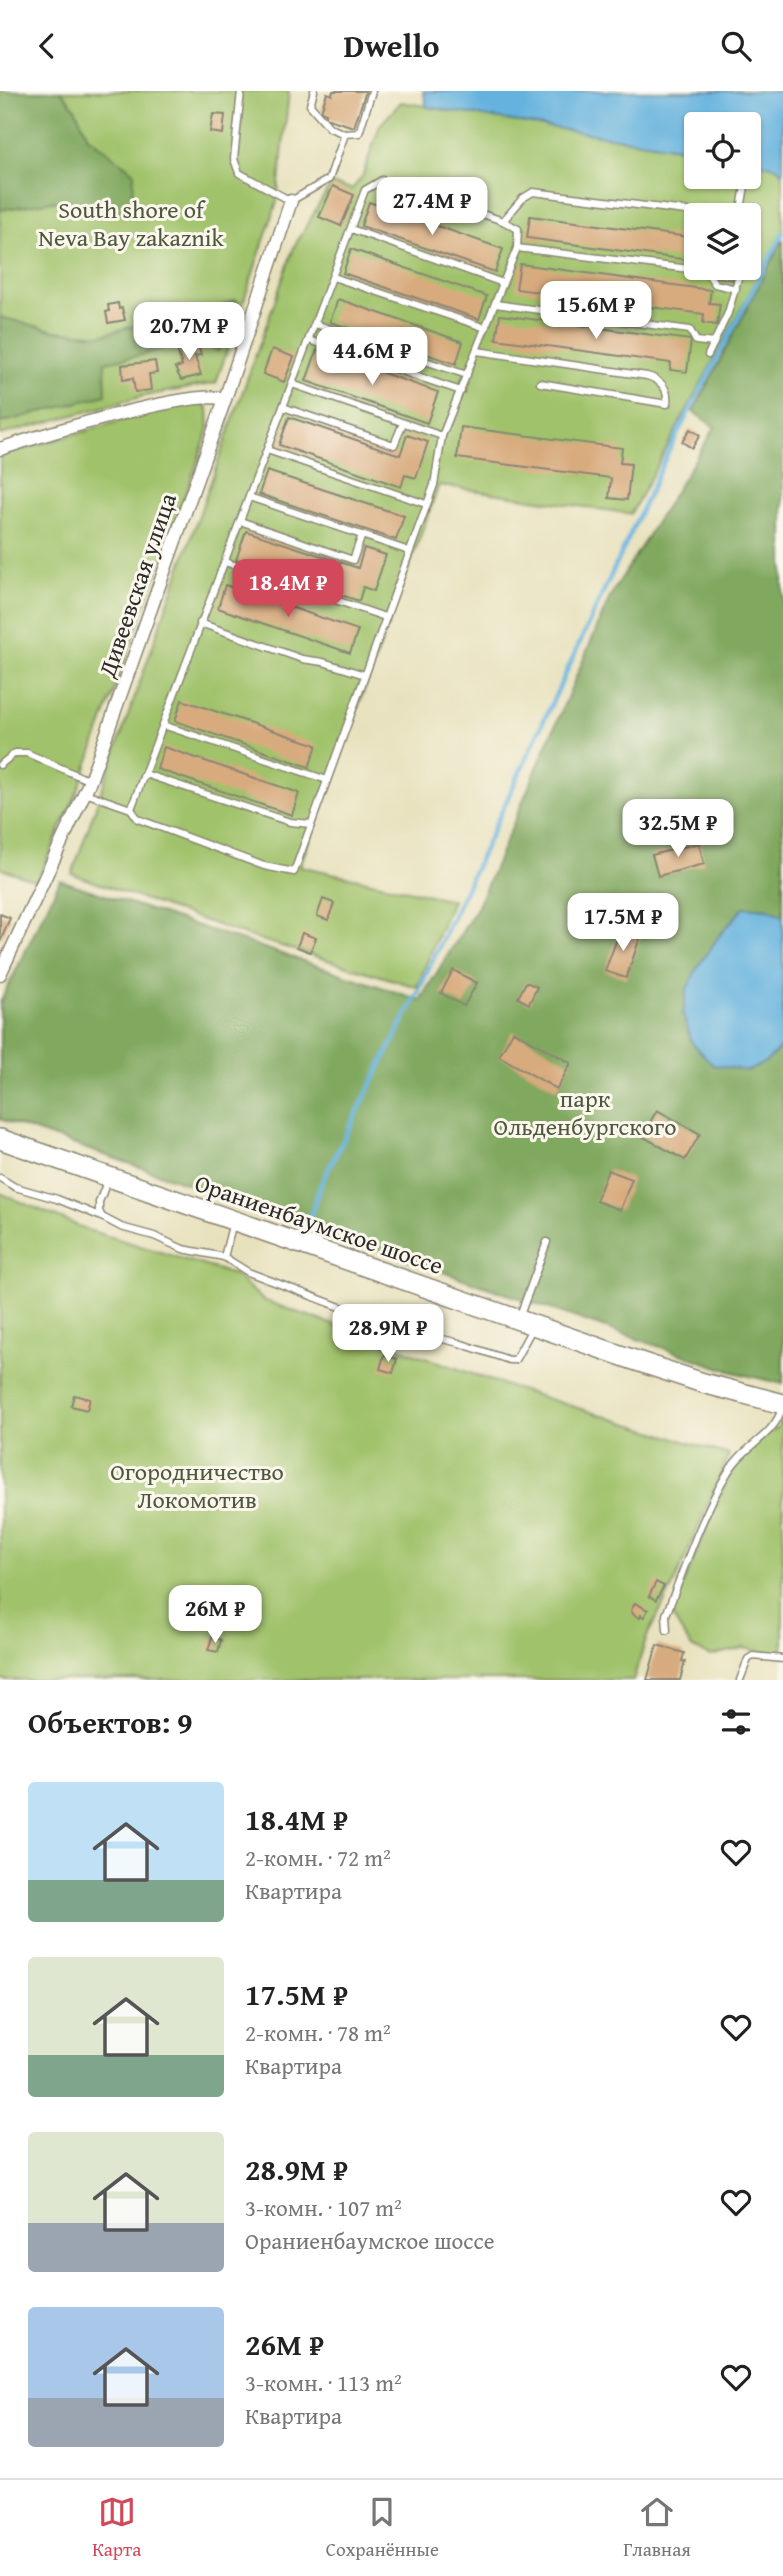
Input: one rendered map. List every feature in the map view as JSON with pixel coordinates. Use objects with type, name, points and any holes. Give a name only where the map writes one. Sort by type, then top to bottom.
[{"type":"main road","name":"Ораниенбаумское шоссе","points":[[0,1139],[703,1383],[783,1404]]},
{"type":"street","name":"Дивеевская улица","points":[[0,974],[87,787],[225,399],[291,201]]},
{"type":"street","points":[[0,449],[168,403],[215,395],[225,399]]},
{"type":"lane","points":[[241,91],[234,159],[239,173],[291,201],[329,179],[345,134]]},
{"type":"lane","points":[[314,91],[310,105],[330,128],[345,134],[359,133],[372,91]]},
{"type":"lane","points":[[0,765],[15,753],[27,753],[131,809],[138,819],[264,866],[294,872],[434,485],[442,436],[517,248],[518,229],[503,221],[382,180],[365,190],[131,809]]},
{"type":"lane","points":[[503,221],[523,198],[533,192],[684,211]]},
{"type":"lane","points":[[351,229],[503,283]]},
{"type":"lane","points":[[517,248],[706,271],[715,284],[736,289]]},
{"type":"lane","points":[[333,277],[486,328]]},
{"type":"lane","points":[[708,355],[738,280]]},
{"type":"lane","points":[[495,304],[690,330],[696,341],[714,343]]},
{"type":"lane","points":[[316,324],[467,375]]},
{"type":"lane","points":[[309,341],[461,391]]},
{"type":"lane","points":[[477,351],[647,376],[662,384],[667,391],[668,401],[667,404],[540,383]]},
{"type":"lane","points":[[292,384],[442,436]]},
{"type":"lane","points":[[283,407],[394,445],[403,423]]},
{"type":"lane","points":[[267,450],[426,503]]},
{"type":"lane","points":[[249,497],[409,551]]},
{"type":"lane","points":[[240,521],[353,560],[362,535]]},
{"type":"lane","points":[[225,562],[385,617]]},
{"type":"lane","points":[[200,623],[302,659],[323,662],[365,675]]},
{"type":"lane","points":[[163,725],[327,780]]},
{"type":"lane","points":[[145,774],[290,822],[311,824]]},
{"type":"lane","points":[[102,1217],[99,1211],[100,1202],[109,1177]]},
{"type":"lane","points":[[0,1178],[15,1187],[57,1199],[121,1227],[183,1248],[225,1257],[248,1272],[362,1317],[459,1343],[503,1359],[515,1360],[528,1338],[526,1322],[547,1242]]},
{"type":"lane","points":[[225,1257],[234,1221]]},
{"type":"lane","points":[[667,1630],[666,1615],[699,1528],[716,1493],[737,1458],[776,1425],[783,1404]]},
{"type":"lane","points":[[740,1680],[748,1659],[753,1656],[783,1659]]},
{"type":"green space","name":"South shore of Neva Bay zakaznik","points":[[0,91],[289,91],[277,202],[216,383],[144,396],[0,435]]},
{"type":"green space","points":[[0,91],[61,91],[75,108],[88,137],[134,172],[132,215],[53,201],[0,210]]},
{"type":"green space","points":[[401,102],[684,147],[684,189],[761,189],[761,162],[783,168],[783,231],[761,272],[761,203],[684,203],[684,280],[757,280],[631,514],[439,485],[300,866],[452,900],[417,987],[248,936],[72,874],[294,247],[331,184],[352,189],[362,177],[380,125]]},
{"type":"green space","name":"парк Ольденбургского","points":[[783,239],[783,916],[768,909],[744,907],[719,936],[697,968],[766,1062],[783,1045],[783,1384],[733,1372],[0,1119],[0,1003],[60,880],[420,1000],[478,906],[611,595],[715,427],[693,412]]},
{"type":"green space","points":[[234,300],[238,302],[218,351],[198,338],[142,355],[105,362],[106,395],[0,423],[0,317],[56,331],[101,335],[184,312],[206,314]]},
{"type":"green space","points":[[198,402],[208,408],[209,429],[79,788],[37,881],[0,868],[0,456],[168,407]]},
{"type":"green space","name":"Огородничество Локомотив","points":[[0,1193],[88,1230],[235,1275],[263,1300],[507,1386],[729,1455],[673,1586],[648,1634],[633,1680],[0,1680]]},
{"type":"green space","points":[[783,1418],[783,1656],[744,1648],[710,1656],[691,1647],[671,1614],[726,1482],[750,1447],[778,1427]]},
{"type":"water","points":[[423,91],[783,91],[783,173],[777,167],[761,164],[761,112],[684,112],[684,149],[427,107]]},
{"type":"water","points":[[744,907],[768,909],[783,916],[783,1045],[766,1062],[748,1071],[713,1065],[692,1043],[683,1015],[687,989],[697,968],[719,936]]},
{"type":"building","points":[[333,91],[366,91],[354,127],[325,118],[326,113],[321,111],[327,93],[332,95]]},
{"type":"building","points":[[213,114],[225,115],[223,134],[210,132]]},
{"type":"building","points":[[333,186],[354,195],[341,226],[319,217]]},
{"type":"building","points":[[369,202],[503,249],[495,272],[361,226]]},
{"type":"building","points":[[530,216],[684,236],[684,259],[527,238]]},
{"type":"building","points":[[351,249],[487,296],[479,319],[343,273]]},
{"type":"building","points":[[520,264],[711,290],[709,303],[720,304],[717,325],[703,323],[704,314],[516,289]]},
{"type":"building","points":[[338,299],[463,342],[456,364],[330,322]]},
{"type":"building","points":[[118,303],[125,320],[108,323],[108,305]]},
{"type":"building","points":[[500,315],[691,340],[687,372],[670,370],[671,363],[496,339]]},
{"type":"building","points":[[198,344],[201,355],[195,356],[201,375],[181,380],[175,368],[182,366],[177,349]]},
{"type":"building","points":[[272,349],[294,357],[284,382],[263,374]]},
{"type":"building","points":[[317,350],[438,392],[427,423],[306,381]]},
{"type":"building","points":[[155,361],[157,373],[149,374],[151,390],[135,392],[133,378],[123,380],[122,365]]},
{"type":"building","points":[[289,417],[400,455],[407,435],[428,442],[416,478],[405,475],[401,487],[279,445]]},
{"type":"building","points":[[461,427],[622,448],[620,463],[631,464],[627,500],[609,498],[611,478],[457,458]]},
{"type":"building","points":[[690,429],[700,435],[692,448],[682,442]]},
{"type":"building","points":[[267,471],[404,516],[396,540],[259,494]]},
{"type":"building","points":[[246,531],[358,568],[364,548],[386,555],[374,591],[363,587],[359,601],[236,560]]},
{"type":"building","points":[[225,585],[358,630],[350,653],[218,608]]},
{"type":"building","points":[[182,700],[317,745],[309,767],[175,721]]},
{"type":"building","points":[[164,747],[299,793],[292,815],[157,769]]},
{"type":"building","points":[[699,843],[704,864],[658,876],[652,855]]},
{"type":"building","points":[[323,899],[334,903],[328,920],[317,916]]},
{"type":"building","points":[[0,914],[10,918],[0,942]]},
{"type":"building","points":[[621,928],[641,935],[626,978],[605,971]]},
{"type":"building","points":[[302,933],[316,938],[310,952],[297,947]]},
{"type":"building","points":[[453,970],[477,983],[464,1006],[441,993]]},
{"type":"building","points":[[526,982],[537,987],[529,1004],[518,998]]},
{"type":"building","points":[[513,1031],[571,1063],[557,1089],[499,1056]]},
{"type":"building","points":[[657,1110],[700,1134],[685,1160],[642,1136]]},
{"type":"building","points":[[608,1170],[632,1179],[620,1210],[596,1201]]},
{"type":"building","points":[[384,1355],[397,1359],[393,1373],[380,1369]]},
{"type":"building","points":[[74,1395],[90,1399],[87,1410],[71,1406]]},
{"type":"building","points":[[656,1582],[664,1586],[656,1600],[649,1596]]},
{"type":"building","points":[[635,1603],[648,1610],[644,1617],[633,1614],[631,1610]]},
{"type":"building","points":[[212,1637],[221,1640],[218,1652],[208,1650]]},
{"type":"building","points":[[657,1645],[684,1653],[682,1661],[685,1662],[680,1680],[647,1680]]},
{"type":"waterway","points":[[310,1216],[321,1184],[418,992],[671,446],[783,233]]}]
